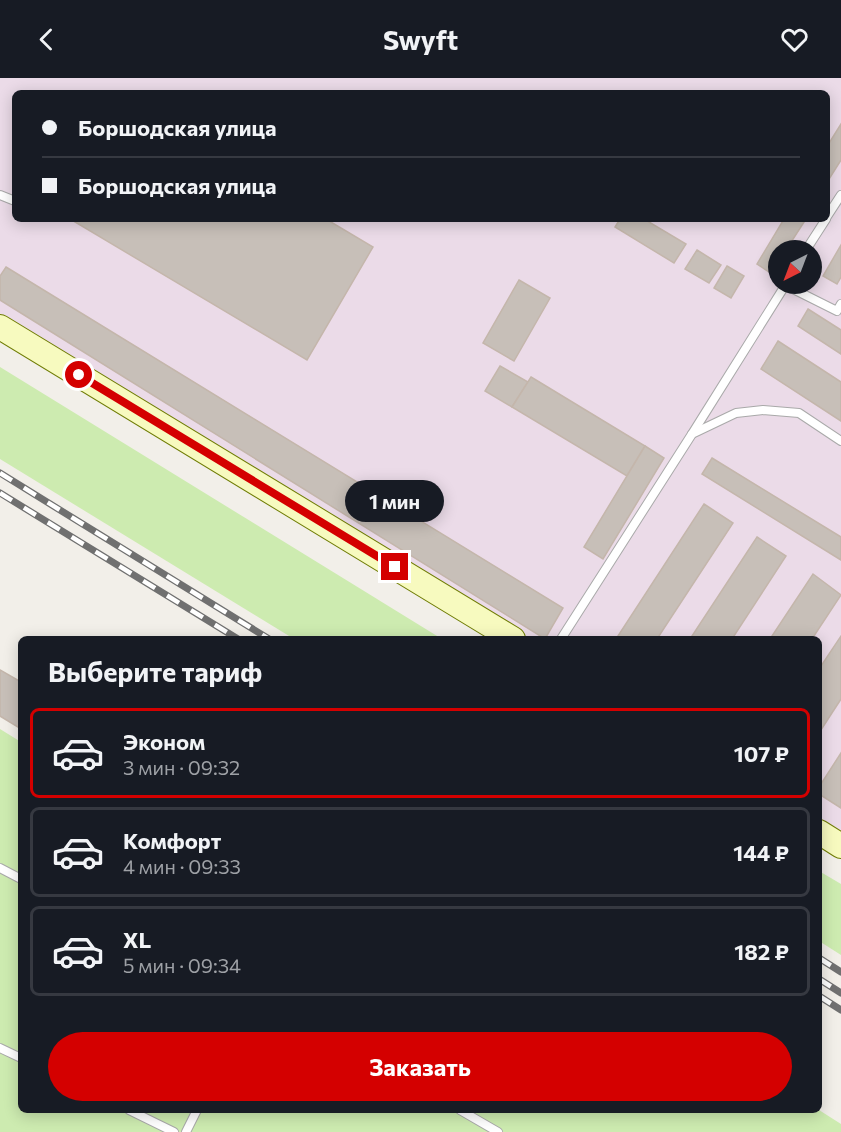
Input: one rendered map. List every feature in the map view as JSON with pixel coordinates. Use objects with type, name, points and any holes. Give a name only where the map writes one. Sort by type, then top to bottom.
[{"type":"street","points":[[0,327],[508,636]]},
{"type":"street","points":[[822,834],[841,846]]},
{"type":"lane","points":[[830,213],[841,195]]},
{"type":"lane","points":[[812,240],[824,222]]},
{"type":"lane","points":[[563,636],[779,294]]},
{"type":"lane","points":[[804,294],[837,311],[841,304]]},
{"type":"lane","points":[[692,434],[736,413],[763,410],[798,413],[841,441]]},
{"type":"lane","points":[[0,868],[18,877]]},
{"type":"lane","points":[[0,1048],[18,1057]]},
{"type":"lane","points":[[135,1113],[174,1132]]},
{"type":"lane","points":[[186,1132],[195,1113]]},
{"type":"lane","points":[[465,1113],[498,1132]]},
{"type":"shaded area","points":[[0,78],[841,78],[841,842],[822,830],[822,636],[513,636],[0,314]]},
{"type":"green space","points":[[0,367],[437,636],[289,636],[0,459]]},
{"type":"green space","points":[[0,729],[18,740],[18,1113],[822,1112],[841,1124],[841,1132],[0,1132]]},
{"type":"green space","points":[[822,873],[841,884],[841,955],[822,943]]},
{"type":"building","points":[[841,124],[841,160],[830,178],[830,142]]},
{"type":"building","points":[[75,222],[331,222],[373,247],[307,360]]},
{"type":"building","points":[[618,222],[649,222],[686,244],[674,263],[615,227]]},
{"type":"building","points":[[782,222],[804,222],[792,240],[771,240]]},
{"type":"building","points":[[841,245],[841,277],[837,284],[823,276]]},
{"type":"building","points":[[768,246],[768,271],[757,264]]},
{"type":"building","points":[[697,250],[721,265],[709,283],[685,269]]},
{"type":"building","points":[[727,266],[744,276],[731,298],[714,288]]},
{"type":"building","points":[[6,267],[563,608],[547,636],[540,636],[0,300],[0,276]]},
{"type":"building","points":[[519,280],[550,298],[514,361],[483,343]]},
{"type":"building","points":[[808,309],[841,330],[841,354],[798,326]]},
{"type":"building","points":[[778,341],[841,382],[841,421],[761,369]]},
{"type":"building","points":[[500,366],[528,382],[512,407],[485,391]]},
{"type":"building","points":[[531,377],[645,446],[627,476],[512,407]]},
{"type":"building","points":[[645,446],[664,458],[603,559],[584,547]]},
{"type":"building","points":[[712,458],[841,537],[841,560],[702,474]]},
{"type":"building","points":[[704,504],[733,523],[659,636],[618,636]]},
{"type":"building","points":[[757,537],[786,556],[734,636],[692,636]]},
{"type":"building","points":[[813,574],[841,595],[814,636],[772,636]]},
{"type":"building","points":[[841,636],[841,699],[822,728],[822,664]]},
{"type":"building","points":[[0,670],[18,680],[18,727],[0,716]]},
{"type":"building","points":[[841,753],[841,808],[822,796],[822,782]]},
{"type":"railway","points":[[0,473],[264,636]]},
{"type":"railway","points":[[0,493],[233,636]]},
{"type":"railway","points":[[822,960],[841,972]]},
{"type":"railway","points":[[822,981],[841,993]]},
{"type":"railway","points":[[822,998],[841,1010]]},
{"type":"route","points":[[79,375],[395,567]]}]
